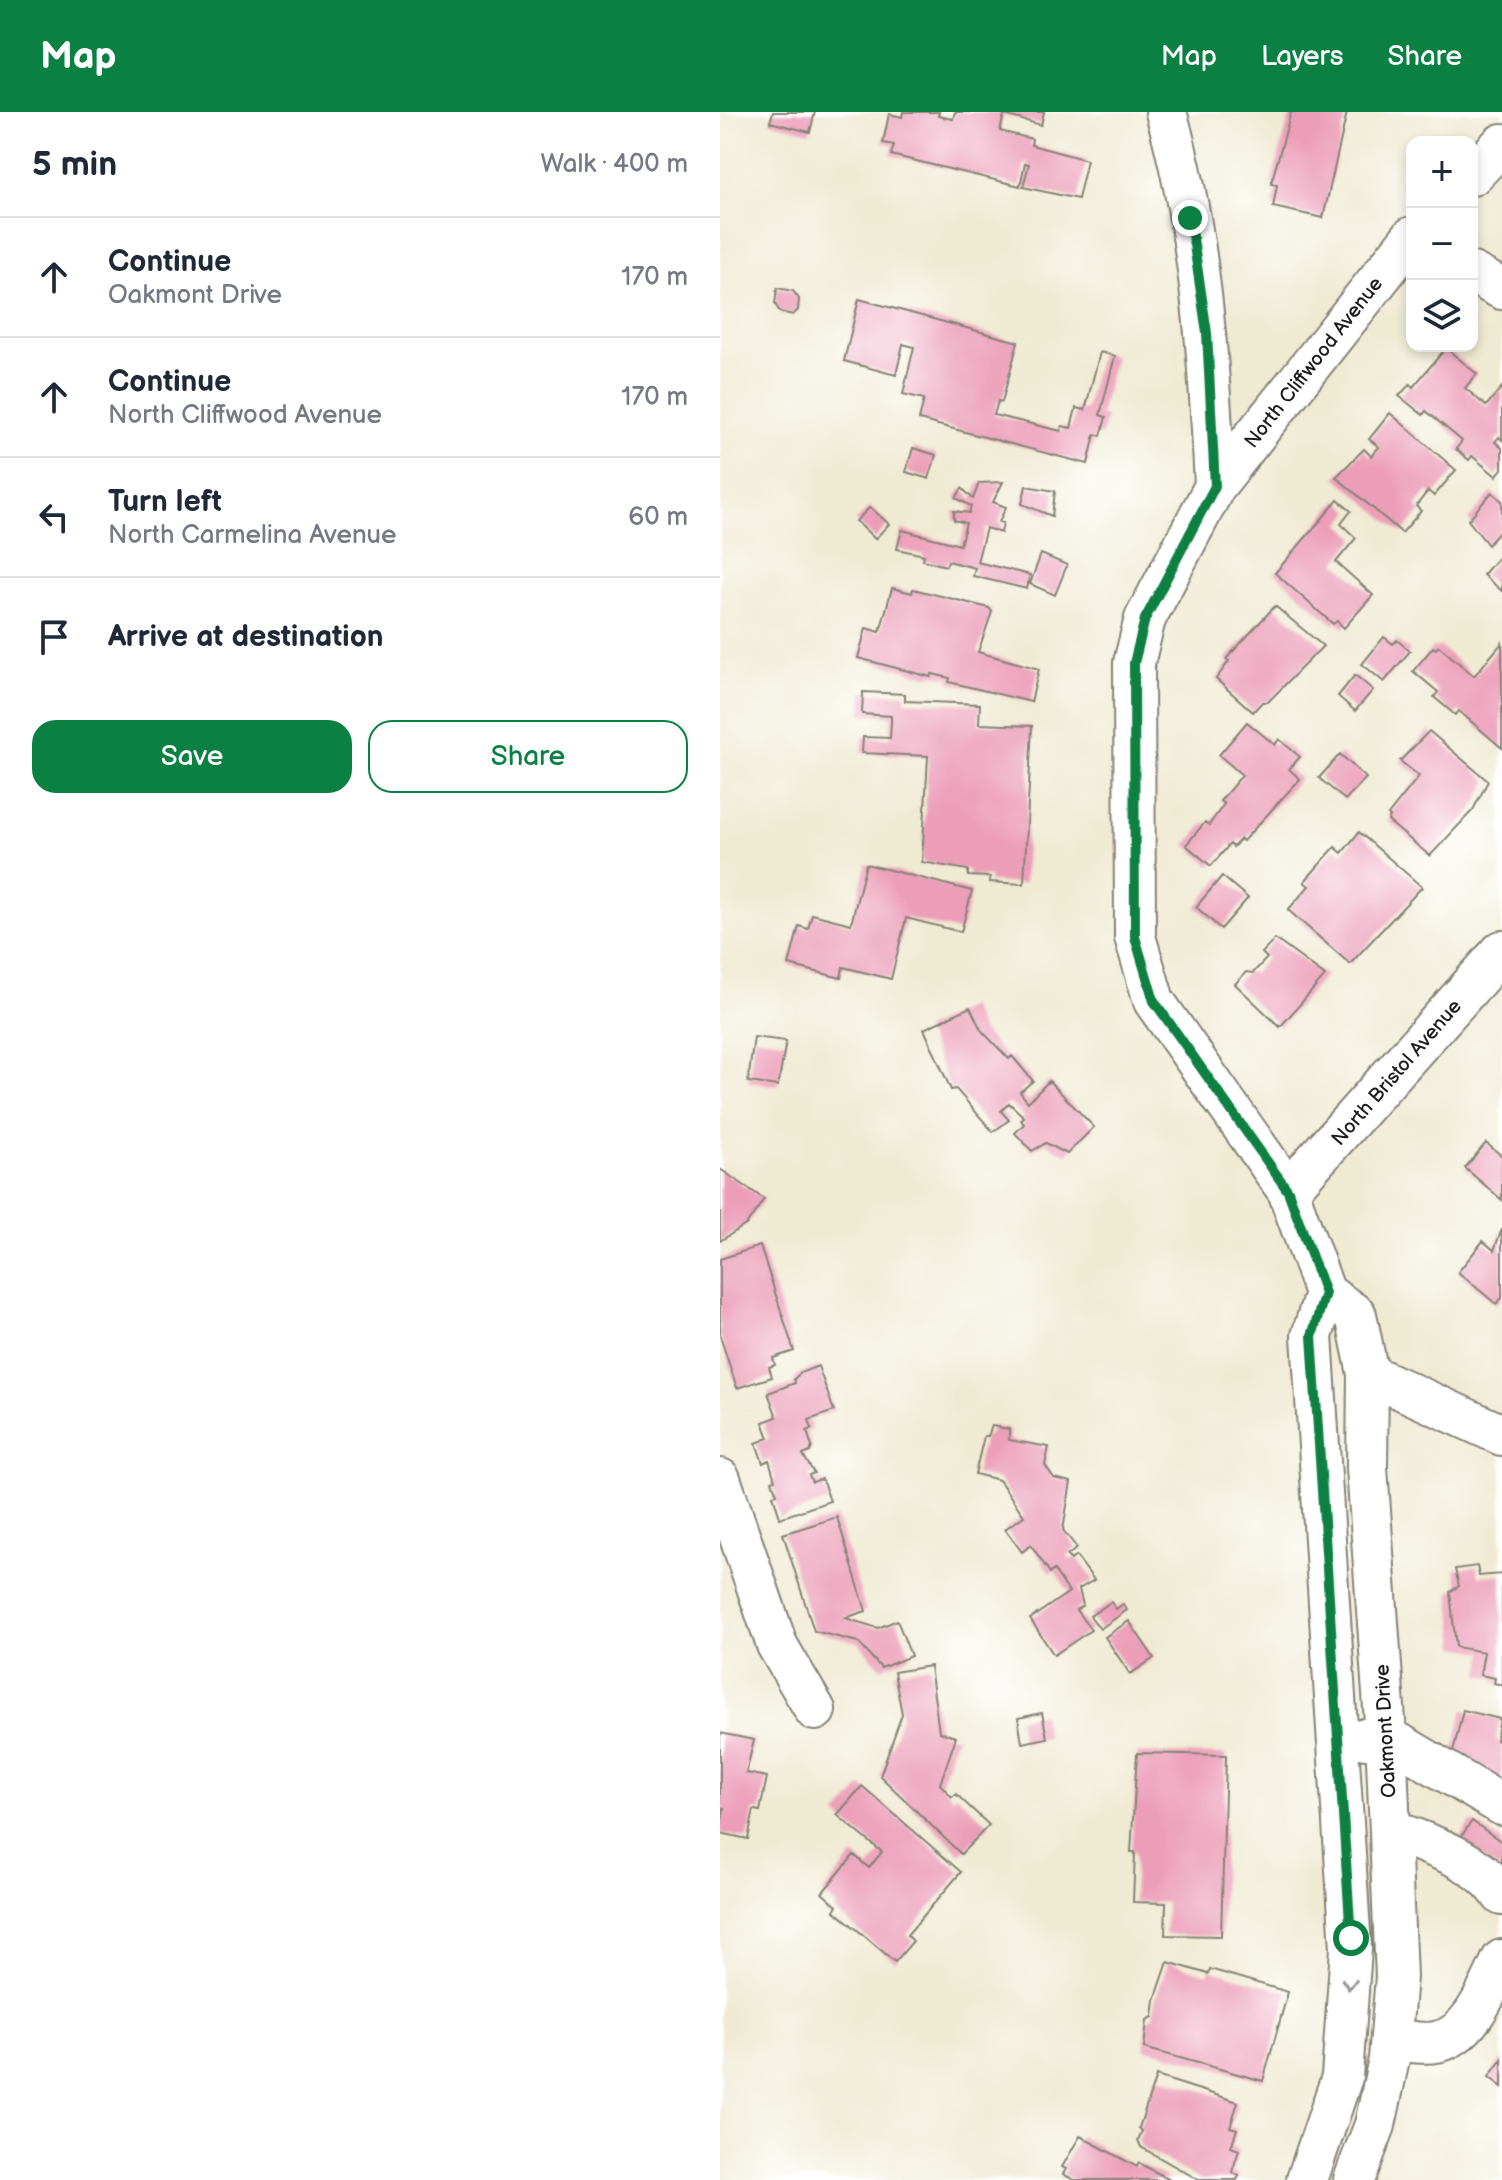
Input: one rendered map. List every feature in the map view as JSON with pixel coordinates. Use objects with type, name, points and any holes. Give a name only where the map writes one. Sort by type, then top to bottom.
[{"type":"street","points":[[1166,112],[1185,188],[1207,333],[1215,486]]},
{"type":"street","points":[[1478,169],[1502,144]]},
{"type":"street","name":"North Cliffwood Avenue","points":[[1288,1191],[1154,1001],[1135,937],[1134,663],[1145,619],[1215,486],[1406,245]]},
{"type":"street","points":[[1478,276],[1502,289]]},
{"type":"street","name":"North Bristol Avenue","points":[[1288,1191],[1502,951]]},
{"type":"street","points":[[1288,1191],[1325,1293],[1312,1336],[1351,1938],[1342,2077],[1307,2180]]},
{"type":"street","name":"Oakmont Drive","points":[[1325,1293],[1356,1315],[1368,1374],[1367,1468],[1386,1736],[1396,1977],[1383,2088],[1375,2125],[1354,2180]]},
{"type":"street","points":[[1368,1374],[1502,1435]]},
{"type":"street","points":[[720,1479],[777,1645],[815,1710]]},
{"type":"street","points":[[1338,1744],[1386,1736],[1502,1805]]},
{"type":"street","points":[[1390,1830],[1437,1847],[1485,1875],[1502,1895]]},
{"type":"street","points":[[1351,1938],[1394,1939]]},
{"type":"street","points":[[1391,2040],[1436,2043],[1463,2028],[1502,1960]]},
{"type":"street","points":[[1342,2077],[1383,2088]]},
{"type":"building","points":[[773,112],[815,112],[810,132],[770,122]]},
{"type":"building","points":[[903,112],[939,112],[938,116],[953,119],[955,112],[1044,112],[1041,125],[1004,115],[1000,131],[1032,139],[1031,145],[1087,160],[1078,199],[1023,187],[1029,164],[1025,163],[1020,186],[891,155],[894,145],[883,143],[889,114],[902,117]]},
{"type":"building","points":[[1291,112],[1347,112],[1323,218],[1273,207],[1277,185],[1271,184]]},
{"type":"building","points":[[777,288],[793,291],[799,299],[798,310],[793,315],[780,312],[775,304]]},
{"type":"building","points":[[859,299],[1018,342],[1002,402],[998,401],[994,415],[1061,431],[1062,426],[1071,428],[1076,408],[1085,410],[1100,352],[1115,356],[1100,415],[1106,417],[1101,436],[1095,434],[1088,464],[919,420],[924,399],[903,394],[914,347],[903,344],[896,375],[844,361]]},
{"type":"building","points":[[1443,352],[1451,352],[1477,374],[1465,388],[1486,406],[1502,387],[1502,440],[1499,437],[1495,442],[1502,448],[1502,469],[1496,476],[1472,456],[1469,460],[1456,449],[1462,441],[1426,411],[1423,415],[1399,396],[1410,384],[1413,387]]},
{"type":"building","points":[[1390,413],[1456,470],[1434,496],[1428,491],[1416,506],[1421,511],[1402,533],[1336,477],[1364,449],[1371,456],[1379,447],[1369,439]]},
{"type":"building","points":[[913,448],[936,455],[929,479],[906,472]]},
{"type":"building","points":[[1003,482],[993,502],[1006,507],[999,522],[1003,523],[1001,533],[986,528],[977,562],[1030,575],[1027,589],[973,576],[975,568],[948,561],[946,566],[923,560],[924,555],[897,549],[902,530],[960,545],[966,523],[954,520],[954,511],[969,513],[971,506],[956,498],[962,488],[973,499],[979,483]]},
{"type":"building","points":[[1026,486],[1055,491],[1052,516],[1022,504]]},
{"type":"building","points":[[1492,492],[1502,501],[1502,529],[1488,545],[1468,520]]},
{"type":"building","points":[[1338,500],[1351,511],[1341,524],[1356,538],[1336,562],[1373,595],[1344,628],[1337,621],[1333,624],[1275,573]]},
{"type":"building","points":[[870,507],[889,524],[875,539],[856,521]]},
{"type":"building","points":[[1502,553],[1502,591],[1483,575]]},
{"type":"building","points":[[1041,554],[1067,565],[1055,595],[1030,584]]},
{"type":"building","points":[[892,588],[912,593],[913,589],[989,608],[992,612],[978,652],[1039,669],[1031,702],[949,682],[950,678],[932,674],[931,677],[858,658],[866,628],[880,632]]},
{"type":"building","points":[[1275,606],[1323,646],[1268,702],[1262,702],[1253,712],[1216,679],[1229,661],[1226,659]]},
{"type":"building","points":[[1384,637],[1393,644],[1397,640],[1410,651],[1384,682],[1362,664]]},
{"type":"building","points":[[1502,643],[1502,748],[1459,711],[1455,715],[1434,697],[1438,692],[1413,671],[1433,647],[1436,649],[1439,646],[1474,676]]},
{"type":"building","points":[[1355,675],[1373,690],[1355,711],[1338,696]]},
{"type":"building","points":[[863,692],[905,694],[905,701],[980,704],[979,724],[1032,726],[1024,884],[989,882],[990,877],[968,876],[968,870],[922,862],[928,756],[862,753],[863,737],[890,738],[891,722],[891,716],[862,714]]},
{"type":"building","points":[[1247,722],[1275,745],[1279,739],[1300,757],[1289,769],[1300,779],[1243,841],[1241,839],[1233,847],[1230,844],[1211,866],[1186,845],[1205,822],[1209,825],[1224,804],[1220,801],[1242,775],[1219,755]]},
{"type":"building","points":[[1429,731],[1488,781],[1473,810],[1430,856],[1388,821],[1388,815],[1419,776],[1400,761]]},
{"type":"building","points":[[1340,754],[1366,778],[1345,800],[1319,778]]},
{"type":"building","points":[[1359,832],[1422,887],[1350,964],[1288,910],[1309,886],[1304,882],[1335,847],[1342,853]]},
{"type":"building","points":[[866,864],[972,891],[961,932],[906,918],[891,979],[843,967],[841,978],[789,965],[799,926],[808,929],[812,914],[851,924]]},
{"type":"building","points":[[1222,876],[1248,898],[1221,929],[1196,907]]},
{"type":"building","points":[[1275,939],[1325,976],[1280,1027],[1235,984],[1246,972],[1253,973],[1267,958],[1262,953]]},
{"type":"building","points":[[970,1007],[981,1030],[1009,1059],[1012,1056],[1033,1081],[1020,1092],[1028,1102],[1049,1081],[1094,1127],[1067,1154],[1046,1143],[1032,1151],[1015,1133],[1024,1124],[1021,1120],[1024,1117],[1009,1103],[1001,1111],[1009,1120],[993,1132],[956,1089],[951,1090],[924,1029]]},
{"type":"building","points":[[754,1037],[786,1041],[778,1086],[748,1082]]},
{"type":"building","points":[[1486,1143],[1502,1156],[1502,1200],[1465,1168]]},
{"type":"building","points":[[720,1169],[764,1199],[747,1224],[720,1241]]},
{"type":"building","points":[[1502,1229],[1502,1298],[1496,1304],[1458,1272],[1483,1241],[1494,1250]]},
{"type":"building","points":[[760,1246],[794,1351],[773,1358],[775,1365],[769,1367],[772,1377],[737,1388],[720,1336],[720,1259]]},
{"type":"building","points":[[818,1366],[834,1411],[809,1420],[812,1429],[807,1431],[812,1447],[810,1452],[803,1455],[814,1473],[809,1475],[812,1482],[822,1479],[830,1501],[780,1518],[773,1495],[777,1494],[769,1460],[763,1463],[756,1443],[769,1438],[763,1422],[777,1417],[768,1393],[795,1383],[794,1379],[800,1373]]},
{"type":"building","points":[[992,1426],[1009,1429],[1009,1440],[1049,1447],[1045,1465],[1054,1478],[1071,1482],[1063,1530],[1077,1548],[1067,1556],[1071,1560],[1076,1556],[1094,1580],[1079,1589],[1083,1605],[1076,1610],[1091,1630],[1054,1655],[1030,1619],[1069,1592],[1054,1570],[1050,1573],[1031,1545],[1022,1552],[1005,1529],[1024,1516],[999,1480],[975,1474],[984,1436],[988,1436]]},
{"type":"building","points":[[837,1517],[866,1611],[845,1618],[878,1628],[897,1620],[911,1656],[881,1668],[858,1642],[814,1631],[783,1534]]},
{"type":"building","points":[[1477,1566],[1479,1576],[1502,1574],[1502,1685],[1494,1683],[1495,1678],[1480,1675],[1484,1652],[1456,1647],[1450,1592],[1459,1586],[1455,1569]]},
{"type":"building","points":[[1111,1602],[1116,1609],[1123,1604],[1127,1610],[1100,1629],[1090,1616]]},
{"type":"building","points":[[1129,1621],[1154,1658],[1130,1674],[1105,1637]]},
{"type":"building","points":[[930,1666],[939,1732],[956,1737],[940,1784],[952,1797],[956,1794],[989,1825],[961,1854],[880,1776],[902,1714],[894,1672]]},
{"type":"building","points":[[1463,1710],[1500,1719],[1496,1740],[1502,1742],[1502,1794],[1461,1767],[1462,1758],[1452,1756]]},
{"type":"building","points":[[1042,1713],[1047,1738],[1022,1743],[1018,1718]]},
{"type":"building","points":[[720,1733],[754,1740],[746,1773],[767,1777],[760,1811],[754,1810],[748,1839],[720,1833],[724,1808],[720,1807]]},
{"type":"building","points":[[1137,1753],[1226,1755],[1221,1936],[1165,1935],[1166,1903],[1133,1902],[1135,1852],[1131,1852]]},
{"type":"building","points":[[862,1786],[961,1872],[907,1935],[913,1941],[895,1962],[834,1910],[837,1906],[822,1893],[854,1855],[869,1868],[882,1852],[837,1815]]},
{"type":"building","points":[[1472,1821],[1502,1842],[1502,1871],[1458,1841]]},
{"type":"building","points":[[1168,1962],[1208,1974],[1210,1969],[1288,1992],[1263,2081],[1144,2048],[1147,2020],[1153,2017],[1155,2000]]},
{"type":"building","points":[[1502,2059],[1502,2087],[1489,2077]]},
{"type":"building","points":[[1156,2076],[1238,2102],[1230,2127],[1237,2129],[1231,2147],[1239,2150],[1232,2172],[1239,2176],[1237,2180],[1199,2180],[1141,2147],[1138,2140],[1142,2131],[1139,2128]]},
{"type":"building","points":[[1080,2136],[1137,2167],[1139,2163],[1170,2180],[1074,2180],[1063,2174],[1066,2169],[1062,2167]]},
{"type":"route","points":[[1190,218],[1207,333],[1215,486],[1145,619],[1134,663],[1135,937],[1154,1001],[1288,1191],[1325,1293],[1312,1336],[1351,1938]]}]
